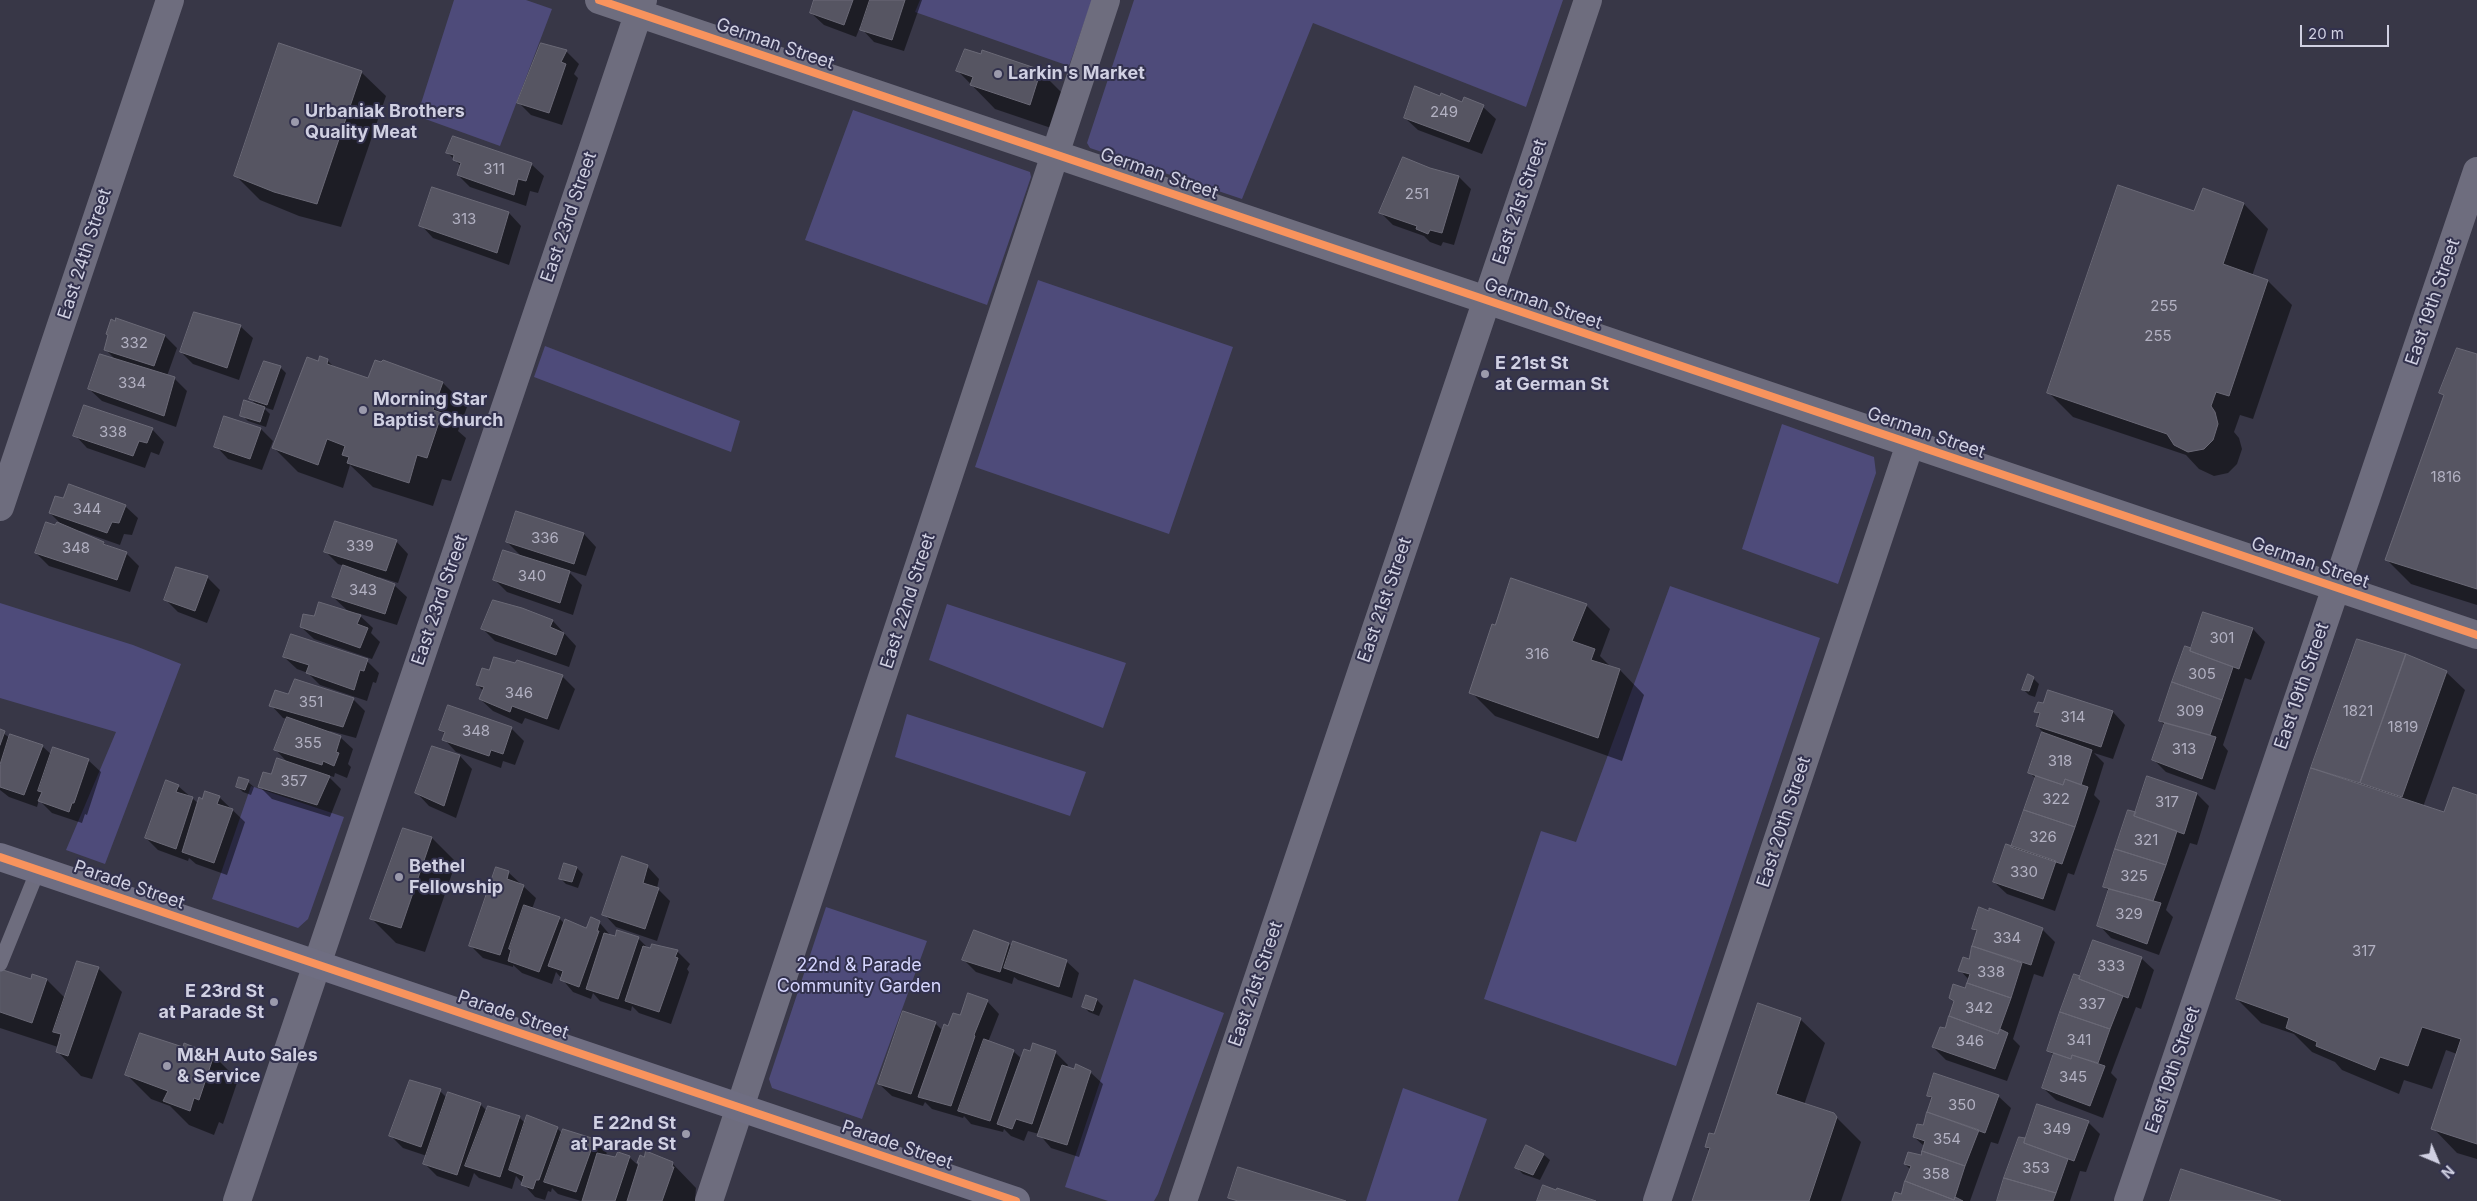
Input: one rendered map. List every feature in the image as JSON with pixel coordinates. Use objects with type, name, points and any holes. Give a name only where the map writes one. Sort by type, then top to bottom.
[{"type":"main road","name":"Parade Street","points":[[0,857],[1016,1201]]},
{"type":"street","name":"East 24th Street","points":[[0,507],[170,0]]},
{"type":"street","name":"German Street","points":[[599,0],[640,7],[1055,154],[2477,635]]},
{"type":"street","name":"East 22nd Street","points":[[709,1201],[1106,0]]},
{"type":"street","name":"East 21st Street","points":[[1183,1201],[1588,0]]},
{"type":"street","name":"East 23rd Street","points":[[237,1201],[640,7]]},
{"type":"street","name":"East 19th Street","points":[[2128,1201],[2477,171]]},
{"type":"street","name":"East 20th Street","points":[[1657,1201],[1910,444]]},
{"type":"lane","points":[[0,964],[38,870]]},
{"type":"green space","points":[[454,0],[526,0],[552,9],[500,146],[417,116]]},
{"type":"green space","points":[[920,0],[1092,0],[1069,66],[915,12]]},
{"type":"green space","points":[[1134,0],[1563,0],[1526,107],[1313,23],[1242,199],[1090,148],[1087,143]]},
{"type":"green space","points":[[853,110],[1030,172],[1031,177],[987,305],[805,240]]},
{"type":"green space","points":[[1038,280],[1233,347],[1169,534],[975,467]]},
{"type":"green space","points":[[545,346],[740,421],[731,452],[534,377]]},
{"type":"green space","points":[[1782,424],[1874,457],[1876,473],[1838,584],[1742,549]]},
{"type":"green space","points":[[1670,586],[1820,638],[1676,1066],[1484,999],[1541,831],[1576,842]]},
{"type":"green space","points":[[0,603],[133,645],[181,664],[105,864],[66,850],[116,732],[0,698]]},
{"type":"green space","points":[[947,604],[1126,663],[1103,728],[929,660]]},
{"type":"green space","points":[[907,714],[1086,772],[1070,816],[895,757]]},
{"type":"green space","points":[[251,786],[344,817],[308,919],[298,928],[212,899]]},
{"type":"green space","name":"22nd & Parade Community Garden","points":[[826,907],[927,941],[862,1119],[772,1088],[769,1079]]},
{"type":"green space","points":[[1134,979],[1224,1013],[1154,1201],[1108,1201],[1065,1187]]},
{"type":"green space","points":[[1403,1088],[1487,1119],[1458,1201],[1366,1201]]},
{"type":"building","points":[[814,0],[853,0],[844,25],[810,13]]},
{"type":"building","points":[[870,0],[905,0],[892,40],[860,30]]},
{"type":"building","points":[[279,43],[362,71],[317,204],[274,192],[234,176]]},
{"type":"building","points":[[541,43],[567,50],[561,62],[566,64],[549,113],[517,103]]},
{"type":"building","points":[[965,49],[981,54],[982,50],[1041,70],[1030,105],[970,85],[973,77],[956,71]]},
{"type":"building","points":[[1415,86],[1440,96],[1441,93],[1462,102],[1464,97],[1484,105],[1469,142],[1404,118]]},
{"type":"building","points":[[453,136],[532,163],[526,181],[518,179],[514,195],[457,175],[461,163],[453,160],[454,155],[446,153]]},
{"type":"building","points":[[1403,157],[1430,168],[1459,176],[1442,233],[1430,230],[1428,234],[1416,229],[1417,226],[1379,213]]},
{"type":"building","points":[[2118,185],[2194,211],[2203,188],[2244,203],[2223,264],[2268,280],[2229,396],[2216,392],[2211,406],[2215,412],[2218,424],[2213,440],[2204,449],[2188,452],[2174,445],[2167,434],[2047,393]]},
{"type":"building","points":[[432,187],[509,212],[497,253],[419,226]]},
{"type":"building","points":[[194,312],[241,325],[227,368],[180,352]]},
{"type":"building","points":[[116,318],[165,335],[154,366],[104,350],[108,335],[106,334],[111,319],[115,321]]},
{"type":"building","points":[[2457,348],[2477,354],[2477,589],[2385,560],[2444,395],[2439,393]]},
{"type":"building","points":[[100,354],[175,377],[164,416],[88,389]]},
{"type":"building","points":[[320,356],[328,359],[327,364],[368,378],[375,360],[381,362],[383,360],[443,382],[433,410],[442,413],[427,458],[417,455],[409,483],[347,463],[349,457],[342,455],[345,446],[327,439],[318,465],[272,448],[307,357],[318,361]]},
{"type":"building","points":[[264,361],[281,366],[267,405],[249,399]]},
{"type":"building","points":[[244,400],[265,407],[260,422],[240,416]]},
{"type":"building","points":[[84,405],[153,428],[147,443],[139,441],[133,456],[73,436]]},
{"type":"building","points":[[224,416],[261,428],[250,459],[214,447]]},
{"type":"building","points":[[69,484],[126,505],[119,523],[112,522],[107,533],[49,513],[55,496],[63,498]]},
{"type":"building","points":[[516,511],[584,533],[574,564],[506,542]]},
{"type":"building","points":[[335,521],[397,540],[386,571],[324,552]]},
{"type":"building","points":[[46,522],[55,525],[57,522],[104,542],[103,544],[127,552],[117,580],[35,553]]},
{"type":"building","points":[[503,550],[570,571],[560,603],[493,580]]},
{"type":"building","points":[[343,565],[395,584],[385,614],[332,597]]},
{"type":"building","points":[[176,567],[208,576],[195,611],[164,600]]},
{"type":"building","points":[[1511,578],[1587,604],[1572,641],[1595,649],[1591,660],[1620,669],[1598,738],[1469,693],[1492,624],[1495,625]]},
{"type":"building","points":[[493,600],[522,608],[553,620],[550,627],[564,633],[556,655],[481,629]]},
{"type":"building","points":[[319,602],[361,615],[357,624],[368,628],[360,648],[300,627],[303,614],[314,616]]},
{"type":"building","points":[[2203,612],[2253,628],[2239,669],[2190,651]]},
{"type":"building","points":[[291,634],[368,659],[364,671],[360,670],[354,690],[306,673],[309,665],[283,657]]},
{"type":"building","points":[[2357,639],[2406,654],[2360,783],[2311,768]]},
{"type":"building","points":[[2185,646],[2191,648],[2190,651],[2233,667],[2222,700],[2172,682]]},
{"type":"building","points":[[2406,654],[2447,671],[2402,797],[2360,783]]},
{"type":"building","points":[[494,657],[515,663],[517,660],[563,675],[547,719],[512,706],[510,712],[479,699],[484,687],[476,685],[482,668],[489,670]]},
{"type":"building","points":[[2028,674],[2034,677],[2029,691],[2022,690]]},
{"type":"building","points":[[295,679],[354,698],[343,727],[269,706],[275,690],[288,694]]},
{"type":"building","points":[[2172,682],[2222,700],[2210,735],[2159,721]]},
{"type":"building","points":[[2048,690],[2113,711],[2101,747],[2036,726],[2040,713],[2034,712],[2038,702],[2043,703]]},
{"type":"building","points":[[448,705],[512,727],[503,754],[491,750],[489,756],[442,740],[445,732],[439,730]]},
{"type":"building","points":[[287,717],[341,736],[336,752],[339,753],[334,766],[323,761],[322,765],[274,750]]},
{"type":"building","points":[[2165,723],[2216,737],[2202,779],[2152,760]]},
{"type":"building","points":[[0,729],[5,731],[0,745]]},
{"type":"building","points":[[2042,732],[2092,750],[2081,785],[2065,779],[2063,785],[2028,773]]},
{"type":"building","points":[[10,734],[43,745],[24,795],[0,787],[0,765]]},
{"type":"building","points":[[432,746],[460,755],[444,806],[415,793]]},
{"type":"building","points":[[53,747],[89,759],[74,803],[72,803],[69,812],[38,801],[42,792],[38,791]]},
{"type":"building","points":[[277,758],[330,776],[317,805],[258,787],[263,772],[271,774]]},
{"type":"building","points":[[2311,768],[2444,812],[2453,787],[2477,795],[2477,1144],[2431,1129],[2461,1039],[2422,1027],[2408,1066],[2380,1057],[2375,1070],[2316,1046],[2317,1042],[2286,1028],[2289,1018],[2236,999]]},
{"type":"building","points":[[2036,776],[2063,785],[2065,779],[2088,787],[2075,827],[2024,810]]},
{"type":"building","points":[[2147,776],[2197,793],[2184,834],[2134,816]]},
{"type":"building","points":[[239,777],[249,780],[245,790],[236,787]]},
{"type":"building","points":[[166,780],[179,785],[176,792],[193,797],[176,849],[145,838]]},
{"type":"building","points":[[205,791],[220,796],[217,804],[233,809],[214,863],[182,852],[199,797],[202,799]]},
{"type":"building","points":[[2024,810],[2075,827],[2062,864],[2011,847]]},
{"type":"building","points":[[2128,810],[2136,812],[2134,816],[2177,831],[2166,865],[2115,849]]},
{"type":"building","points":[[403,828],[432,837],[401,928],[370,919]]},
{"type":"building","points":[[2006,844],[2056,861],[2043,899],[1993,882]]},
{"type":"building","points":[[2115,849],[2166,865],[2153,901],[2103,887]]},
{"type":"building","points":[[622,856],[648,865],[643,883],[659,888],[645,929],[602,915]]},
{"type":"building","points":[[564,863],[577,867],[572,882],[559,879]]},
{"type":"building","points":[[496,867],[509,871],[507,879],[524,885],[500,955],[469,946]]},
{"type":"building","points":[[2109,889],[2161,903],[2147,944],[2097,926]]},
{"type":"building","points":[[524,905],[560,917],[539,972],[508,961],[511,950],[509,949]]},
{"type":"building","points":[[1979,907],[1989,911],[1989,908],[2043,928],[2031,965],[1972,946],[1977,930],[1972,929]]},
{"type":"building","points":[[591,917],[600,921],[597,931],[599,931],[579,987],[560,980],[563,971],[548,966],[565,919],[586,928]]},
{"type":"building","points":[[617,930],[639,937],[618,999],[586,989],[604,933],[615,936]]},
{"type":"building","points":[[974,930],[1009,943],[1000,972],[962,960]]},
{"type":"building","points":[[2093,940],[2142,957],[2128,998],[2079,979]]},
{"type":"building","points":[[1013,941],[1067,960],[1059,987],[1004,968]]},
{"type":"building","points":[[652,944],[678,950],[675,957],[678,958],[659,1012],[625,1001],[643,946],[650,948]]},
{"type":"building","points":[[1972,946],[2022,963],[2011,998],[1967,983],[1970,974],[1958,971],[1963,957],[1969,959]]},
{"type":"building","points":[[77,961],[99,967],[68,1056],[56,1052],[61,1034],[53,1032]]},
{"type":"building","points":[[0,969],[31,979],[32,974],[47,979],[32,1023],[0,1012]]},
{"type":"building","points":[[2074,974],[2080,976],[2079,979],[2123,996],[2110,1029],[2060,1012]]},
{"type":"building","points":[[1967,983],[2011,998],[1998,1034],[1949,1016],[1954,1001],[1949,998],[1953,984],[1965,988]]},
{"type":"building","points":[[968,993],[988,1000],[974,1035],[951,1106],[918,1097],[944,1024],[948,1026],[953,1013],[960,1015]]},
{"type":"building","points":[[1086,995],[1097,999],[1093,1011],[1082,1007]]},
{"type":"building","points":[[1758,1003],[1801,1018],[1776,1094],[1834,1113],[1837,1117],[1809,1201],[1692,1201],[1710,1148],[1705,1147],[1709,1133],[1714,1134]]},
{"type":"building","points":[[903,1011],[936,1022],[911,1094],[878,1084]]},
{"type":"building","points":[[2060,1012],[2110,1029],[2098,1063],[2072,1055],[2071,1059],[2047,1051]]},
{"type":"building","points":[[1949,1016],[1998,1034],[2000,1029],[2008,1033],[1995,1069],[1932,1047],[1940,1027],[1945,1028]]},
{"type":"building","points":[[140,1033],[183,1047],[184,1043],[214,1055],[199,1100],[194,1098],[190,1111],[163,1101],[168,1091],[125,1075]]},
{"type":"building","points":[[984,1039],[1014,1050],[990,1121],[958,1111]]},
{"type":"building","points":[[1033,1043],[1056,1051],[1032,1124],[1016,1119],[1012,1129],[997,1124],[1024,1049],[1030,1051]]},
{"type":"building","points":[[2054,1053],[2071,1059],[2072,1055],[2105,1066],[2090,1106],[2042,1088]]},
{"type":"building","points":[[1076,1064],[1091,1071],[1067,1145],[1037,1136],[1062,1065],[1074,1069]]},
{"type":"building","points":[[1934,1073],[1999,1095],[1985,1133],[1927,1112],[1932,1097],[1927,1096]]},
{"type":"building","points":[[410,1080],[441,1089],[421,1147],[389,1136]]},
{"type":"building","points":[[448,1092],[481,1103],[457,1175],[423,1164]]},
{"type":"building","points":[[2037,1104],[2089,1121],[2074,1161],[2024,1143]]},
{"type":"building","points":[[488,1106],[520,1116],[500,1177],[465,1166]]},
{"type":"building","points":[[1927,1112],[1979,1130],[1965,1166],[1922,1151],[1925,1141],[1913,1137],[1917,1124],[1923,1125]]},
{"type":"building","points":[[527,1115],[558,1127],[539,1180],[536,1180],[533,1189],[521,1185],[524,1176],[509,1170]]},
{"type":"building","points":[[563,1129],[595,1139],[576,1192],[544,1182]]},
{"type":"building","points":[[2019,1137],[2025,1138],[2024,1143],[2068,1159],[2056,1193],[2004,1178]]},
{"type":"building","points":[[1526,1145],[1544,1154],[1533,1175],[1515,1168]]},
{"type":"building","points":[[646,1151],[673,1162],[672,1167],[674,1167],[662,1201],[627,1201],[640,1155],[644,1157]]},
{"type":"building","points":[[1922,1151],[1965,1166],[1954,1200],[1905,1181],[1911,1166],[1904,1164],[1908,1152],[1921,1155]]},
{"type":"building","points":[[618,1152],[630,1156],[615,1201],[582,1201],[597,1153],[615,1157]]},
{"type":"building","points":[[1238,1167],[1346,1201],[1238,1201],[1228,1198]]},
{"type":"building","points":[[2181,1169],[2281,1201],[2170,1201]]},
{"type":"building","points":[[2004,1178],[2056,1193],[2053,1201],[1997,1201]]},
{"type":"building","points":[[1905,1181],[1954,1200],[1955,1197],[1963,1201],[1892,1201],[1895,1192],[1901,1194]]},
{"type":"building","points":[[1543,1185],[1556,1190],[1557,1188],[1596,1201],[1537,1201]]},
{"type":"cycle path","points":[[599,0],[2477,635]]},
{"type":"cycle path","points":[[0,857],[1016,1201]]},
{"type":"place","name":"Larkin's Market","points":[[998,74]]},
{"type":"place","name":"Urbaniak Brothers Quality Meat","points":[[295,122]]},
{"type":"place","name":"E 21st St at German St","points":[[1485,374]]},
{"type":"place","name":"Morning Star Baptist Church","points":[[363,410]]},
{"type":"place","name":"Bethel Fellowship","points":[[399,877]]},
{"type":"place","name":"E 23rd St at Parade St","points":[[274,1002]]},
{"type":"place","name":"M&H Auto Sales & Service","points":[[167,1066]]},
{"type":"place","name":"E 22nd St at Parade St","points":[[686,1134]]}]
